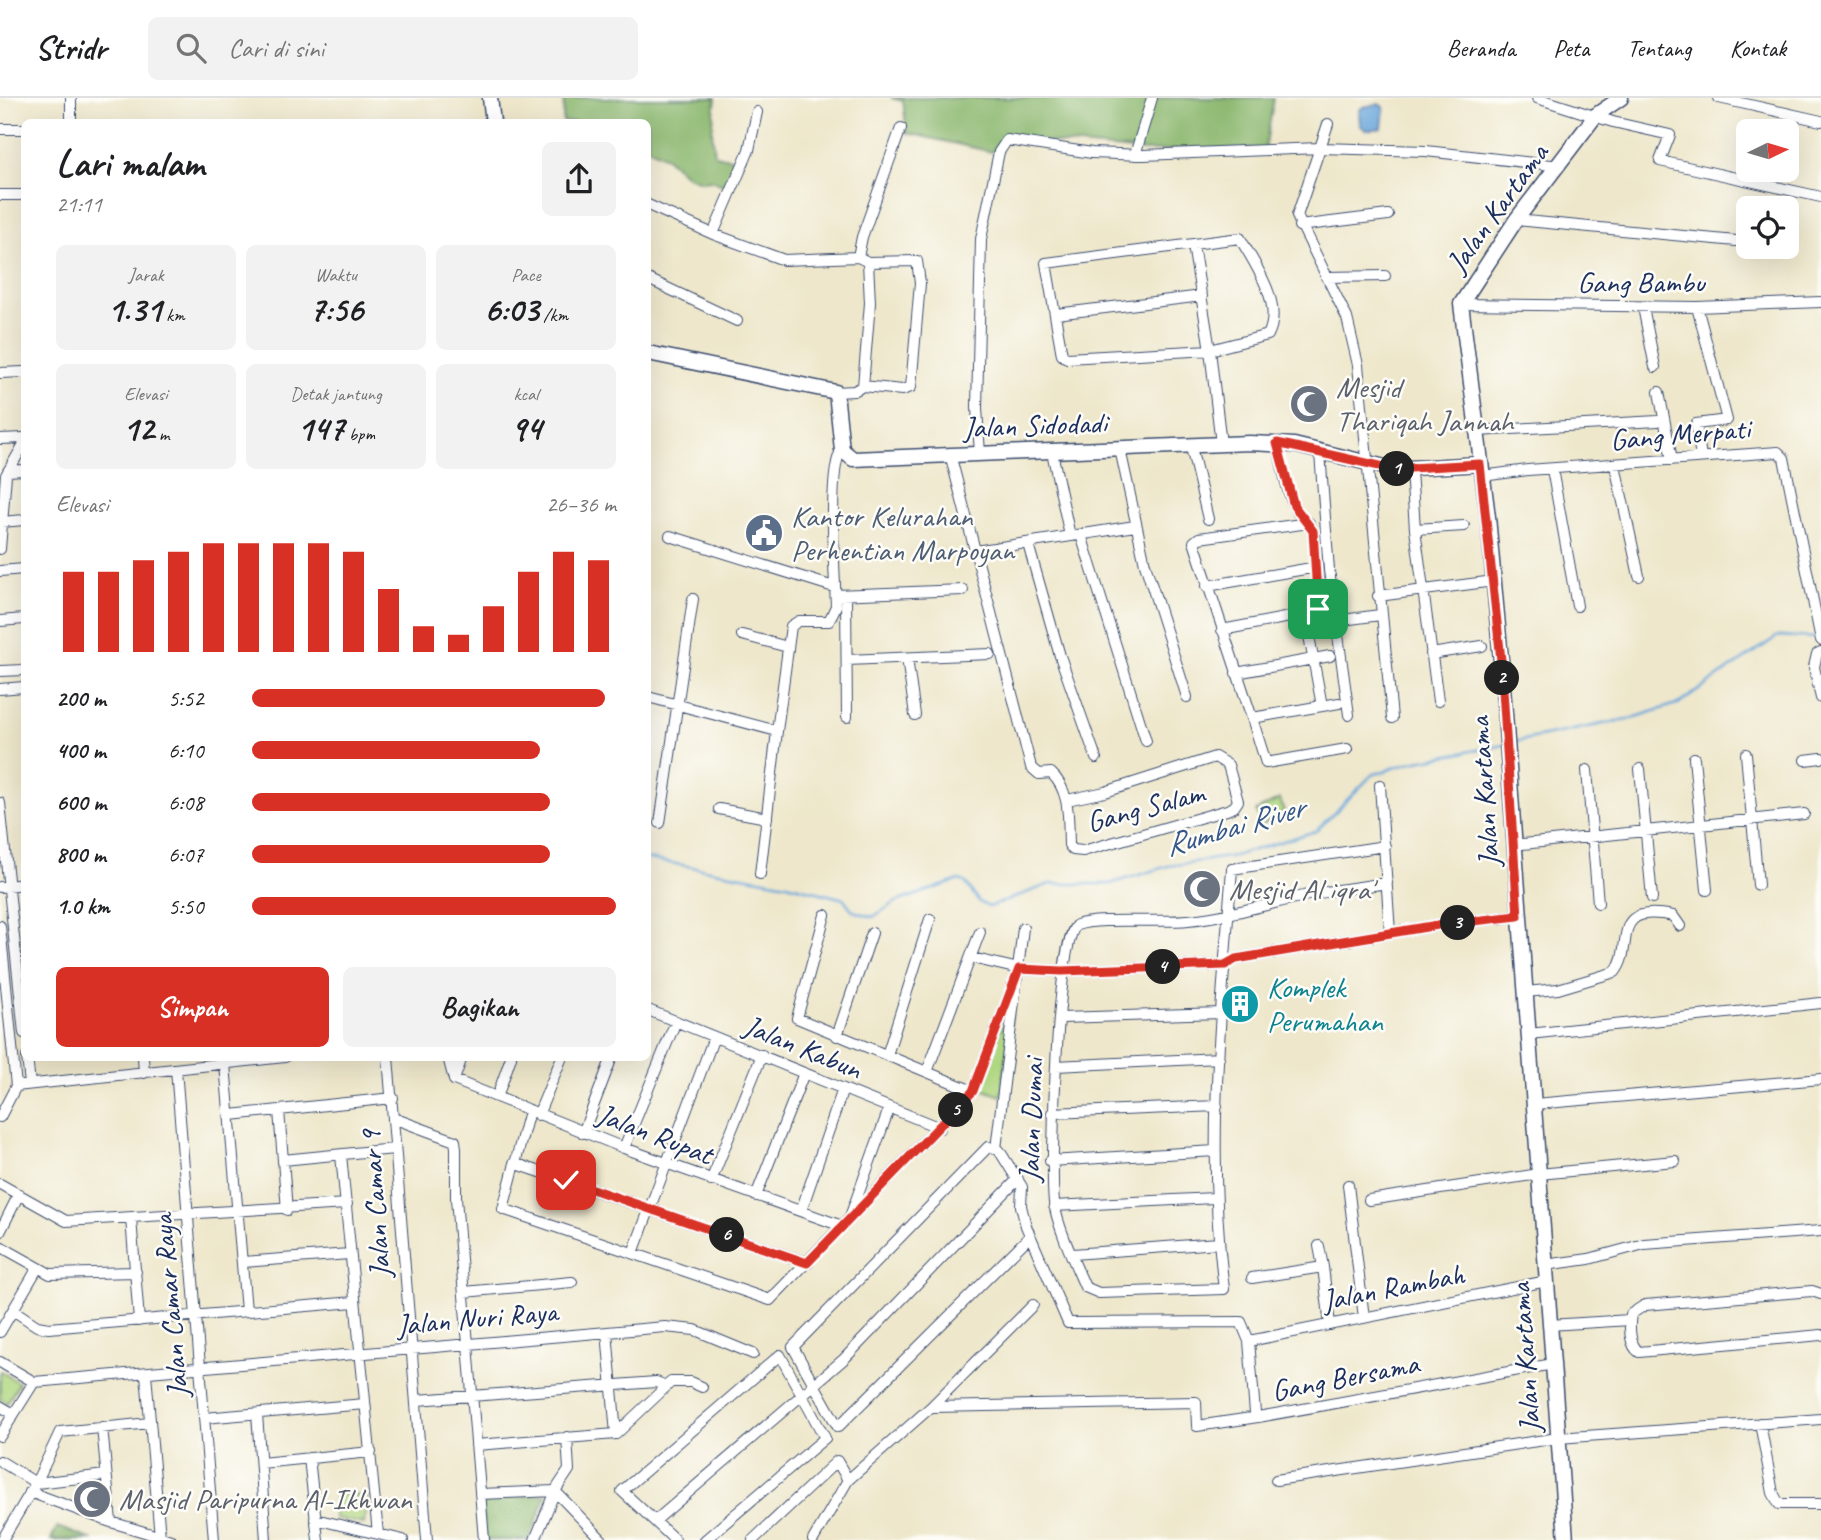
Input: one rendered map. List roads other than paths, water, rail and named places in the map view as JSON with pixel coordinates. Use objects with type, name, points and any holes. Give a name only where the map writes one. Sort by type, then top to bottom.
[{"type":"main road","points":[[490,98],[493,119]]},
{"type":"main road","name":"Jalan Kartama","points":[[1566,1540],[1494,581],[1461,304],[1516,220],[1560,166],[1596,115],[1621,98]]},
{"type":"main road","points":[[651,354],[836,392],[842,450]]},
{"type":"main road","name":"Jalan Sidodadi","points":[[842,450],[853,459],[1277,443],[1365,463],[1411,470],[1481,470]]},
{"type":"street","points":[[71,98],[71,119]]},
{"type":"street","points":[[1135,155],[1152,98]]},
{"type":"street","points":[[1537,98],[1670,135],[1660,161],[1821,197]]},
{"type":"street","points":[[1719,98],[1821,121]]},
{"type":"street","points":[[713,234],[749,150],[757,112]]},
{"type":"street","points":[[1328,124],[1297,212],[1299,226],[1347,318],[1358,365],[1365,463],[1392,718]]},
{"type":"street","points":[[863,386],[870,303],[862,237],[901,128]]},
{"type":"street","points":[[0,129],[21,129]]},
{"type":"street","points":[[980,454],[977,408],[981,239],[1002,144],[1007,140],[1051,149],[1135,155],[1320,148],[1470,154],[1560,166]]},
{"type":"street","points":[[0,195],[21,195]]},
{"type":"street","points":[[651,206],[713,234],[784,260],[917,261],[920,283],[911,387],[863,386],[855,391],[836,392]]},
{"type":"street","points":[[1299,226],[1388,215]]},
{"type":"street","points":[[1516,220],[1736,241]]},
{"type":"street","points":[[1240,238],[1270,300],[1273,325],[1268,335],[1210,350],[1067,358],[1059,347],[1046,263],[1193,245],[1240,238]]},
{"type":"street","points":[[1193,245],[1210,350],[1221,444]]},
{"type":"street","points":[[1326,276],[1385,276]]},
{"type":"street","points":[[651,280],[737,321]]},
{"type":"street","points":[[1056,314],[1202,296]]},
{"type":"street","name":"Gang Bambu","points":[[1461,304],[1698,307],[1821,302]]},
{"type":"street","points":[[1643,307],[1655,367]]},
{"type":"street","points":[[1698,307],[1727,420],[1696,424],[1702,457]]},
{"type":"street","points":[[0,373],[21,372]]},
{"type":"street","points":[[1660,392],[1672,460]]},
{"type":"street","points":[[1478,431],[1658,421]]},
{"type":"street","points":[[0,439],[21,438]]},
{"type":"street","points":[[1222,630],[1305,614],[1320,606],[1313,531],[1294,506],[1277,443]]},
{"type":"street","points":[[1191,447],[1208,519]]},
{"type":"street","points":[[0,549],[8,471],[21,449]]},
{"type":"street","points":[[1120,449],[1135,526],[1187,697]]},
{"type":"street","points":[[842,450],[836,457],[834,480],[838,592],[847,660],[848,718]]},
{"type":"street","name":"Gang Merpati","points":[[1481,470],[1615,465],[1773,451],[1784,458],[1821,637]]},
{"type":"street","points":[[1052,452],[1076,536],[1146,741]]},
{"type":"street","points":[[1320,453],[1335,621],[1349,715]]},
{"type":"street","points":[[950,454],[975,551],[1135,526]]},
{"type":"street","points":[[1615,465],[1639,576]]},
{"type":"street","points":[[1552,469],[1577,607]]},
{"type":"street","points":[[8,471],[21,470]]},
{"type":"street","points":[[1411,470],[1415,529],[1438,701]]},
{"type":"street","points":[[2,522],[21,520]]},
{"type":"street","points":[[1308,523],[1199,538],[1194,542],[1195,549],[1266,764],[1347,749]]},
{"type":"street","points":[[1415,529],[1464,526]]},
{"type":"street","points":[[670,536],[838,592],[963,590]]},
{"type":"street","points":[[1028,544],[1060,656],[1096,758]]},
{"type":"street","name":"Gang Salam","points":[[975,551],[1031,767],[1039,774],[1051,773],[1056,778],[1067,800],[1069,845],[1073,850],[1083,851],[1227,810],[1234,807],[1238,801],[1228,765],[1215,757],[1105,792],[1067,800]]},
{"type":"street","points":[[1207,586],[1317,567]]},
{"type":"street","points":[[0,571],[21,569]]},
{"type":"street","points":[[1378,596],[1494,581]]},
{"type":"street","points":[[760,874],[788,647],[795,622],[829,621],[836,606],[838,592]]},
{"type":"street","points":[[660,823],[693,599]]},
{"type":"street","points":[[1305,614],[1322,706]]},
{"type":"street","points":[[1335,621],[1380,615]]},
{"type":"street","points":[[0,621],[21,619]]},
{"type":"street","points":[[742,635],[788,647]]},
{"type":"street","points":[[1432,654],[1482,646]]},
{"type":"street","points":[[1821,652],[1817,654],[1814,667],[1821,698]]},
{"type":"street","points":[[847,660],[990,654]]},
{"type":"street","points":[[1236,673],[1330,656]]},
{"type":"street","points":[[906,658],[915,715]]},
{"type":"street","points":[[0,670],[21,670]]},
{"type":"street","points":[[0,689],[21,687]]},
{"type":"street","points":[[651,698],[777,731]]},
{"type":"street","points":[[1252,718],[1339,703]]},
{"type":"street","points":[[1746,754],[1758,885]]},
{"type":"street","points":[[1694,758],[1707,891]]},
{"type":"street","points":[[1805,760],[1821,758]]},
{"type":"street","points":[[1640,769],[1652,898]]},
{"type":"street","points":[[1587,770],[1598,903]]},
{"type":"street","points":[[1380,785],[1390,933]]},
{"type":"street","points":[[0,803],[5,886],[21,1004]]},
{"type":"street","points":[[719,809],[767,818]]},
{"type":"street","points":[[1514,845],[1804,814]]},
{"type":"street","points":[[1385,846],[1231,869],[1228,915],[1309,895],[1387,883]]},
{"type":"street","points":[[1525,992],[1558,989],[1615,972],[1621,965],[1623,941],[1631,922],[1637,917],[1650,913],[1673,916],[1680,926]]},
{"type":"street","points":[[825,915],[796,1015],[799,1020],[973,1091]]},
{"type":"street","name":"Jalan Dumai","points":[[1228,915],[1221,1013],[1214,1198],[1224,1289],[1099,1293],[1085,1287],[1054,1206],[1050,1161],[1062,971],[1069,931],[1076,925],[1186,920],[1228,915]]},
{"type":"street","points":[[972,958],[1019,969],[1062,971],[1225,965],[1236,959],[1390,933],[1518,916]]},
{"type":"street","points":[[887,1055],[930,919]]},
{"type":"street","points":[[0,926],[16,1086],[0,1117]]},
{"type":"street","points":[[996,1149],[1008,1069],[1023,928]]},
{"type":"street","points":[[928,1072],[980,932]]},
{"type":"street","points":[[837,1036],[872,933]]},
{"type":"street","points":[[560,1061],[534,1113],[514,1163],[502,1207],[770,1300],[940,1128],[973,1091],[1019,969]]},
{"type":"street","points":[[1529,1034],[1821,1003]]},
{"type":"street","name":"Jalan Kabun","points":[[651,1011],[940,1128]]},
{"type":"street","points":[[1061,1018],[1221,1013]]},
{"type":"street","points":[[624,1149],[676,1021]]},
{"type":"street","points":[[633,1253],[652,1209],[715,1037]]},
{"type":"street","points":[[711,1181],[762,1055]]},
{"type":"street","points":[[1056,1066],[1219,1058]]},
{"type":"street","points":[[27,1061],[30,1084]]},
{"type":"street","points":[[143,1061],[144,1073]]},
{"type":"street","points":[[16,1086],[249,1061]]},
{"type":"street","name":"Jalan Camar 9","points":[[388,1061],[427,1540]]},
{"type":"street","points":[[449,1061],[454,1080]]},
{"type":"street","points":[[454,1080],[461,1061]]},
{"type":"street","points":[[496,1097],[510,1061]]},
{"type":"street","points":[[583,1133],[610,1061]]},
{"type":"street","points":[[225,1064],[246,1311]]},
{"type":"street","name":"Jalan Camar Raya","points":[[176,1069],[214,1540]]},
{"type":"street","points":[[756,1196],[804,1073]]},
{"type":"street","points":[[1535,1104],[1821,1079]]},
{"type":"street","name":"Jalan Rupat","points":[[454,1080],[583,1133],[711,1181],[802,1211],[846,1222]]},
{"type":"street","points":[[802,1211],[843,1089]]},
{"type":"street","points":[[231,1115],[393,1098]]},
{"type":"street","points":[[1052,1113],[1217,1106]]},
{"type":"street","points":[[846,1222],[889,1109]]},
{"type":"street","points":[[279,1111],[287,1210]]},
{"type":"street","points":[[393,1118],[455,1141],[466,1344],[484,1540]]},
{"type":"street","points":[[675,1540],[622,1492],[780,1355],[808,1392],[838,1427],[1030,1236],[1018,1179],[1008,1161],[996,1149],[988,1147],[980,1152],[793,1347],[808,1392],[825,1438],[705,1540]]},
{"type":"street","points":[[283,1160],[394,1149]]},
{"type":"street","points":[[1050,1161],[1215,1151]]},
{"type":"street","points":[[341,1155],[377,1534]]},
{"type":"street","points":[[1369,1200],[1539,1174],[1675,1161]]},
{"type":"street","points":[[514,1163],[807,1263]]},
{"type":"street","points":[[655,1521],[808,1392],[1018,1179]]},
{"type":"street","points":[[0,1184],[66,1221],[238,1213],[347,1204]]},
{"type":"street","points":[[1348,1185],[1364,1318]]},
{"type":"street","points":[[0,1232],[19,1194]]},
{"type":"street","points":[[1054,1206],[1214,1198]]},
{"type":"street","points":[[131,1218],[139,1321]]},
{"type":"street","points":[[1545,1265],[1589,1259],[1644,1244],[1821,1231]]},
{"type":"street","name":"Gang Bersama","points":[[1030,1236],[1068,1323],[1236,1320],[1243,1326],[1249,1341],[1255,1413],[1258,1417],[1553,1364]]},
{"type":"street","points":[[1073,1254],[1218,1243]]},
{"type":"street","points":[[0,1246],[37,1269],[64,1276],[136,1272]]},
{"type":"street","points":[[1319,1246],[1330,1325]]},
{"type":"street","points":[[243,1262],[349,1254]]},
{"type":"street","points":[[1252,1278],[1323,1267]]},
{"type":"street","points":[[0,1332],[37,1269]]},
{"type":"street","name":"Jalan Rambah","points":[[1249,1341],[1547,1281]]},
{"type":"street","points":[[464,1292],[572,1282]]},
{"type":"street","points":[[1821,1294],[1812,1291],[1645,1305],[1631,1314],[1630,1320],[1631,1340],[1639,1352],[1821,1335]]},
{"type":"street","points":[[13,1310],[43,1328],[354,1302]]},
{"type":"street","points":[[813,1540],[848,1480],[931,1407],[1033,1305]]},
{"type":"street","points":[[1549,1325],[1630,1320]]},
{"type":"street","name":"Jalan Nuri Raya","points":[[34,1382],[146,1374],[412,1347],[682,1327],[753,1353]]},
{"type":"street","points":[[607,1332],[616,1434]]},
{"type":"street","points":[[0,1362],[34,1382],[0,1436]]},
{"type":"street","points":[[0,1461],[33,1487],[111,1522],[166,1538],[149,1423],[146,1374]]},
{"type":"street","points":[[476,1445],[616,1434],[666,1386],[681,1381],[702,1387]]},
{"type":"street","points":[[417,1400],[612,1384],[656,1382],[666,1386]]},
{"type":"street","points":[[931,1407],[1196,1402],[1197,1426],[1258,1417]]},
{"type":"street","points":[[204,1418],[365,1404]]},
{"type":"street","points":[[0,1406],[12,1413]]},
{"type":"street","points":[[257,1414],[266,1540]]},
{"type":"street","points":[[1276,1480],[1558,1438],[1821,1419]]},
{"type":"street","points":[[2,1540],[33,1487],[60,1432],[149,1423]]},
{"type":"street","points":[[1760,1423],[1773,1493],[1779,1504],[1821,1504]]},
{"type":"street","points":[[102,1427],[111,1522]]},
{"type":"street","points":[[535,1540],[555,1491],[569,1470],[567,1437]]},
{"type":"street","points":[[261,1462],[371,1452]]},
{"type":"street","points":[[309,1458],[318,1540]]},
{"type":"street","points":[[753,1540],[837,1461],[848,1480]]},
{"type":"street","points":[[33,1487],[107,1475]]},
{"type":"street","points":[[480,1494],[555,1491],[602,1540]]},
{"type":"street","points":[[315,1519],[403,1540]]},
{"type":"street","points":[[585,1540],[590,1527]]},
{"type":"water","points":[[1379,104],[1384,108],[1382,128],[1366,130],[1360,125],[1359,111],[1363,107]]},
{"type":"waterway","name":"Rumbai River","points":[[1514,742],[1633,718],[1680,703],[1778,636],[1818,638]]},
{"type":"waterway","name":"Rumbai River","points":[[651,860],[787,884],[844,899],[853,911],[873,917],[896,902],[959,880],[965,882],[979,902],[989,907],[1050,884],[1110,884],[1168,866],[1234,856],[1316,831],[1372,775],[1412,762],[1504,745]]},
{"type":"place","name":"Mesjid Thariqah Jannah","points":[[1309,404]]},
{"type":"place","name":"Kantor Kelurahan Perhentian Marpoyan","points":[[764,533]]},
{"type":"place","name":"Mesjid Al iqra'","points":[[1202,889]]},
{"type":"place","name":"Komplek Perumahan","points":[[1240,1004]]},
{"type":"place","name":"Masjid Paripurna Al-Ikhwan","points":[[92,1499]]}]
